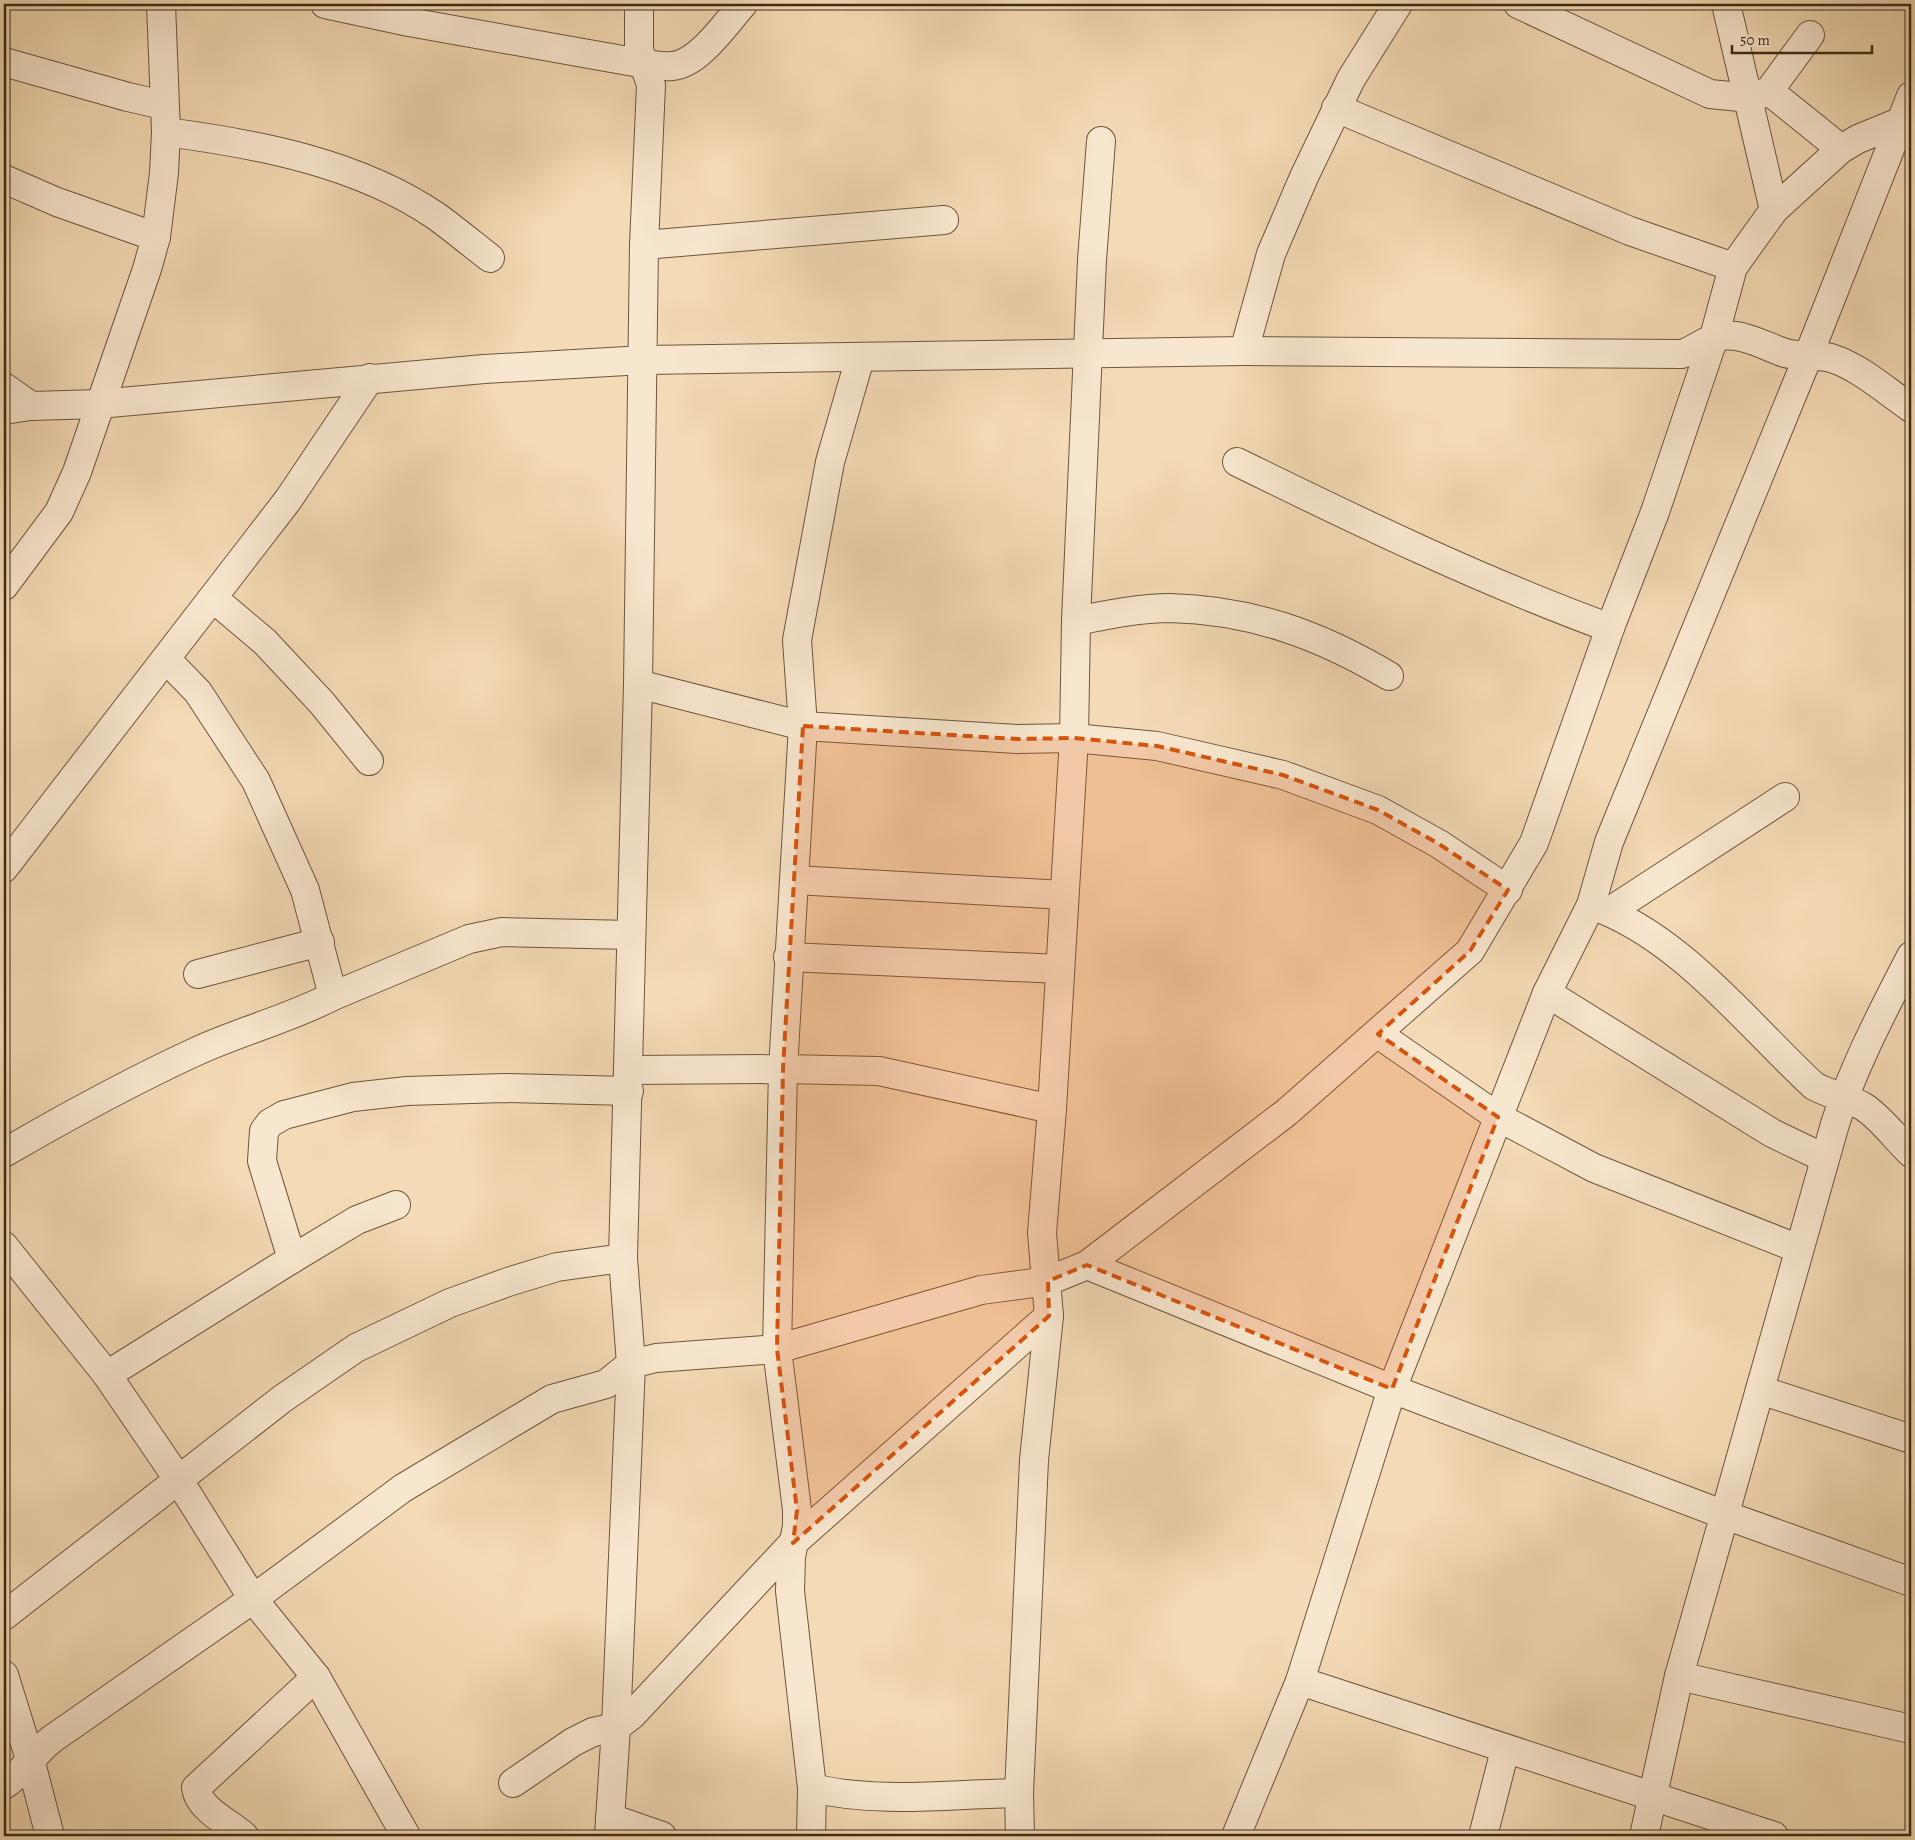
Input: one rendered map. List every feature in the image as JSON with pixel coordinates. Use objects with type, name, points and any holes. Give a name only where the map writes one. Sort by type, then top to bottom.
[{"type":"street","points":[[4,586],[59,512],[77,472],[147,269],[156,237],[166,132],[163,105],[161,4]]},
{"type":"street","points":[[325,4],[409,22],[645,64],[673,66],[687,61],[701,51],[743,4]]},
{"type":"street","points":[[639,4],[639,50],[651,85],[644,245],[644,360],[638,684],[623,1258],[631,1364],[610,1827],[662,1836]]},
{"type":"street","points":[[1244,350],[1271,254],[1336,108],[1351,79],[1398,4]]},
{"type":"street","points":[[1518,4],[1710,94],[1760,94],[1841,149]]},
{"type":"street","points":[[1726,4],[1760,94],[1774,210]]},
{"type":"street","points":[[1760,94],[1810,35]]},
{"type":"street","points":[[4,62],[128,98],[163,105]]},
{"type":"street","points":[[1236,1836],[1300,1682],[1392,1389],[1547,993],[1600,908],[1609,842],[1809,354],[1906,125],[1911,96]]},
{"type":"street","points":[[1336,108],[1630,231],[1733,267]]},
{"type":"street","points":[[4,1785],[20,1772],[30,1759],[52,1738],[253,1599],[403,1488],[552,1399],[606,1384],[631,1364],[656,1358],[777,1349],[981,1290],[1048,1281],[1087,1265],[1287,1112],[1378,1034],[1470,951],[1508,890],[1534,843],[1610,628],[1655,512],[1714,337],[1733,267],[1774,210],[1841,149],[1858,138],[1906,125]]},
{"type":"street","points":[[166,132],[246,146],[340,168],[395,193],[435,216],[490,258]]},
{"type":"street","points":[[1020,1836],[1019,1793],[1034,1460],[1049,1316],[1048,1281],[1042,1233],[1052,1109],[1074,738],[1076,621],[1092,260],[1101,141]]},
{"type":"street","points":[[4,179],[57,202],[156,237]]},
{"type":"street","points":[[644,245],[944,220]]},
{"type":"street","points":[[4,410],[31,406],[99,404],[484,369],[644,360],[860,358],[1244,350],[1682,354],[1696,350],[1714,337],[1726,335],[1789,354],[1809,354],[1831,358],[1850,366],[1911,408]]},
{"type":"street","points":[[811,1836],[812,1788],[790,1591],[797,1510],[777,1349],[783,1069],[788,958],[795,880],[802,726],[798,640],[830,462],[860,358]]},
{"type":"street","points":[[4,868],[80,767],[288,500],[370,378]]},
{"type":"street","points":[[4,387],[31,406]]},
{"type":"street","points":[[1237,462],[1444,560],[1547,604],[1610,628]]},
{"type":"street","points":[[213,598],[265,642],[322,703],[369,761]]},
{"type":"street","points":[[1076,621],[1169,608],[1236,614],[1298,630],[1354,655],[1389,676]]},
{"type":"street","points":[[166,659],[198,692],[256,781],[305,890],[333,996]]},
{"type":"street","points":[[638,684],[802,726],[1017,739],[1074,738],[1157,746],[1283,775],[1378,810],[1439,844],[1508,890]]},
{"type":"street","points":[[1600,908],[1785,797]]},
{"type":"street","points":[[795,880],[1064,895]]},
{"type":"street","points":[[1600,908],[1678,956],[1713,986],[1814,1086],[1829,1094],[1844,1097],[1865,1108],[1911,1153]]},
{"type":"street","points":[[4,1153],[83,1107],[197,1051],[314,1006],[333,996],[469,940],[502,932],[631,935]]},
{"type":"street","points":[[198,974],[320,942]]},
{"type":"street","points":[[1644,1836],[1654,1798],[1679,1676],[1824,1158],[1844,1097],[1875,1026],[1911,956]]},
{"type":"street","points":[[788,958],[1060,969]]},
{"type":"street","points":[[1547,993],[1772,1133],[1824,1158]]},
{"type":"street","points":[[1378,1034],[1498,1117],[1594,1168],[1799,1249]]},
{"type":"street","points":[[292,1259],[262,1161],[264,1131],[270,1123],[284,1115],[353,1097],[407,1091],[504,1088],[783,1069],[880,1071],[1052,1109]]},
{"type":"street","points":[[108,1375],[357,1220],[396,1205]]},
{"type":"street","points":[[4,1246],[108,1375],[178,1479],[253,1599],[316,1677],[406,1836]]},
{"type":"street","points":[[4,1616],[282,1399],[356,1348],[450,1303],[508,1282],[557,1267],[623,1258]]},
{"type":"street","points":[[1087,1265],[1392,1389],[1725,1515],[1911,1582]]},
{"type":"street","points":[[513,1783],[573,1742],[593,1732],[616,1727],[632,1715],[793,1543],[1049,1316]]},
{"type":"street","points":[[1760,1390],[1911,1439]]},
{"type":"street","points":[[4,1675],[30,1759],[50,1836]]},
{"type":"street","points":[[1679,1676],[1911,1729]]},
{"type":"street","points":[[244,1836],[204,1805],[197,1795],[196,1788],[316,1677]]},
{"type":"street","points":[[1300,1682],[1774,1836]]},
{"type":"street","points":[[1483,1836],[1505,1750]]},
{"type":"street","points":[[812,1788],[833,1793],[889,1799],[1019,1793]]},
{"type":"highlighted area","points":[[803,726],[1017,739],[1074,738],[1157,746],[1283,775],[1378,810],[1439,844],[1508,890],[1470,951],[1378,1034],[1498,1117],[1392,1389],[1087,1265],[1048,1281],[1049,1316],[793,1543],[797,1510],[777,1349],[783,1069]]}]
